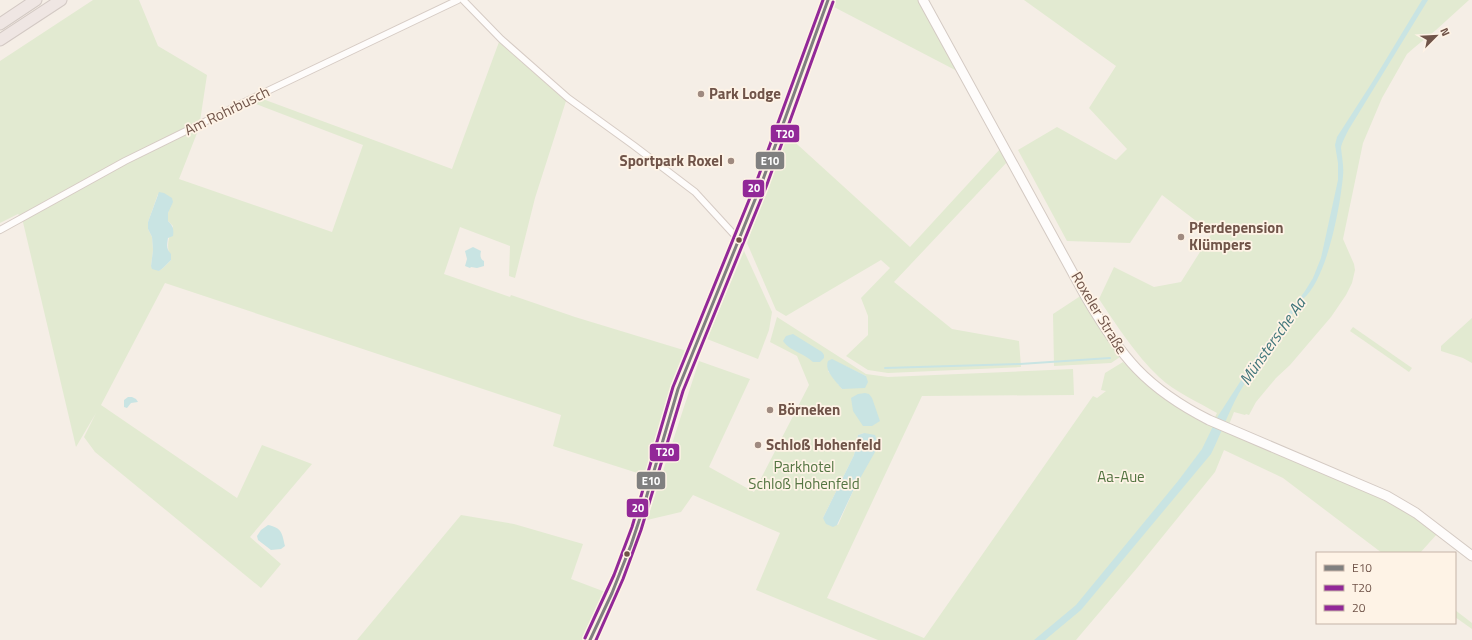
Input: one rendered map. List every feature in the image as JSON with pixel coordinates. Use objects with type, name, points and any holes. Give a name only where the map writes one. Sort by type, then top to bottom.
[{"type":"highway","points":[[0,24],[36,0]]},
{"type":"highway","points":[[0,40],[60,0]]},
{"type":"main road","points":[[590,640],[601,618],[631,544],[678,389],[761,185],[828,0]]},
{"type":"main road","name":"Roxeler Straße","points":[[923,0],[1086,297],[1113,341],[1130,363],[1152,384],[1170,398],[1209,420],[1387,496],[1416,513],[1472,556]]},
{"type":"street","name":"Am Rohrbusch","points":[[0,230],[126,161],[259,95],[458,0]]},
{"type":"street","points":[[463,0],[501,39],[568,98],[695,192],[739,240]]},
{"type":"green space","points":[[93,0],[139,0],[158,46],[207,75],[199,128],[179,179],[332,232],[363,145],[251,102],[260,98],[452,169],[499,42],[566,101],[535,198],[515,278],[509,276],[510,246],[460,227],[444,274],[510,297],[511,295],[575,317],[690,352],[650,477],[553,446],[561,415],[165,283],[101,405],[237,498],[262,445],[312,464],[250,537],[281,564],[261,588],[95,452],[84,437],[96,413],[76,447],[22,218],[18,214],[0,223],[0,61]],"holes":[[[158,194],[170,206],[168,221],[173,226],[168,247],[171,260],[159,271],[151,266],[153,250],[152,237],[148,229],[148,222]]]},
{"type":"green space","points":[[836,0],[918,0],[959,72],[834,7]]},
{"type":"green space","points":[[1024,0],[1469,0],[1407,54],[1382,98],[1363,143],[1343,239],[1354,264],[1355,270],[1352,283],[1346,295],[1331,317],[1256,402],[1249,415],[1234,412],[1226,432],[1403,508],[1437,534],[1421,552],[1381,552],[1283,478],[1224,450],[1215,472],[1076,640],[878,640],[756,590],[780,533],[693,495],[681,512],[647,520],[699,361],[750,379],[709,467],[754,492],[809,385],[797,356],[770,342],[777,317],[866,374],[888,377],[1073,369],[1074,395],[922,396],[827,598],[924,638],[1093,396],[1097,398],[1106,391],[1101,390],[1105,373],[1123,362],[1150,387],[1197,418],[1211,425],[1217,413],[1179,392],[1159,377],[1134,349],[1099,299],[1114,267],[1154,287],[1181,282],[1212,233],[1162,195],[1130,243],[1067,241],[1018,150],[1057,127],[1116,160],[1127,149],[1089,108],[1116,66]],"holes":[[[843,365],[866,376],[842,389],[828,371]],[[864,433],[854,489],[838,525],[823,518],[854,455],[858,435]]]},
{"type":"green space","points":[[787,135],[910,247],[1001,148],[1008,161],[894,282],[952,329],[1019,341],[1021,367],[888,373],[868,370],[846,356],[868,335],[868,316],[861,298],[890,268],[881,260],[786,316],[776,310],[747,243]]},
{"type":"green space","points":[[744,251],[772,312],[769,330],[758,359],[707,339]]},
{"type":"green space","points":[[1082,295],[1120,357],[1111,363],[1054,366],[1053,314]]},
{"type":"green space","points":[[1472,318],[1472,363],[1463,358],[1441,351],[1441,346]]},
{"type":"green space","points":[[1353,327],[1412,368],[1409,372],[1350,331]]},
{"type":"green space","points":[[461,515],[514,524],[583,544],[571,579],[608,593],[588,640],[357,640]]},
{"type":"green space","points":[[1456,611],[1472,623],[1472,629],[1456,618]]},
{"type":"water","name":"Münstersche Aa","points":[[1422,0],[1428,0],[1349,129],[1342,144],[1343,176],[1339,206],[1331,242],[1319,276],[1246,381],[1235,401],[1211,454],[1081,610],[1045,640],[1034,640],[1076,605],[1178,481],[1202,449],[1218,416],[1260,351],[1313,278],[1321,258],[1338,180],[1338,163],[1335,145],[1337,137]]},
{"type":"water","points":[[159,192],[172,198],[173,202],[168,213],[168,221],[172,226],[173,236],[168,238],[167,243],[171,254],[171,260],[159,271],[152,269],[151,266],[153,250],[152,237],[148,229],[148,222]]},
{"type":"water","points":[[473,247],[481,251],[480,254],[484,261],[484,266],[470,268],[465,266],[467,259],[465,251]]},
{"type":"water","points":[[793,334],[822,352],[824,358],[820,362],[813,362],[806,356],[786,345],[783,341],[786,336]]},
{"type":"water","points":[[832,359],[866,376],[868,382],[865,388],[842,389],[829,372],[827,365],[828,361]]},
{"type":"water","points":[[858,394],[869,394],[872,398],[880,421],[872,426],[863,426],[853,411],[851,398]]},
{"type":"water","points":[[128,397],[136,399],[138,402],[131,403],[127,408],[124,407],[124,400]]},
{"type":"water","points":[[864,433],[875,435],[878,444],[837,525],[833,527],[826,524],[823,518],[854,455],[858,435]]},
{"type":"water","points":[[268,525],[281,532],[285,546],[281,549],[271,550],[258,540],[257,536],[261,530]]},
{"type":"waterway","points":[[885,368],[1020,364],[1110,358]]},
{"type":"transit line","name":"20","points":[[585,638],[614,575],[632,527],[673,387],[756,183],[823,0]]},
{"type":"transit line","name":"E10","points":[[590,640],[612,593],[631,545],[678,389],[761,185],[828,0]]},
{"type":"transit line","name":"T20","points":[[596,640],[623,579],[641,530],[683,391],[766,187],[833,2]]},
{"type":"place","name":"Park Lodge","points":[[701,94]]},
{"type":"place","name":"Sportpark Roxel","points":[[731,161]]},
{"type":"place","name":"Pferdepension Klümpers","points":[[1181,237]]},
{"type":"place","name":"Börneken","points":[[770,410]]},
{"type":"place","name":"Schloß Hohenfeld","points":[[758,445]]},
{"type":"park label","name":"Parkhotel Schloß Hohenfeld","points":[[804,476]]},
{"type":"park label","name":"Aa-Aue","points":[[1121,477]]}]
